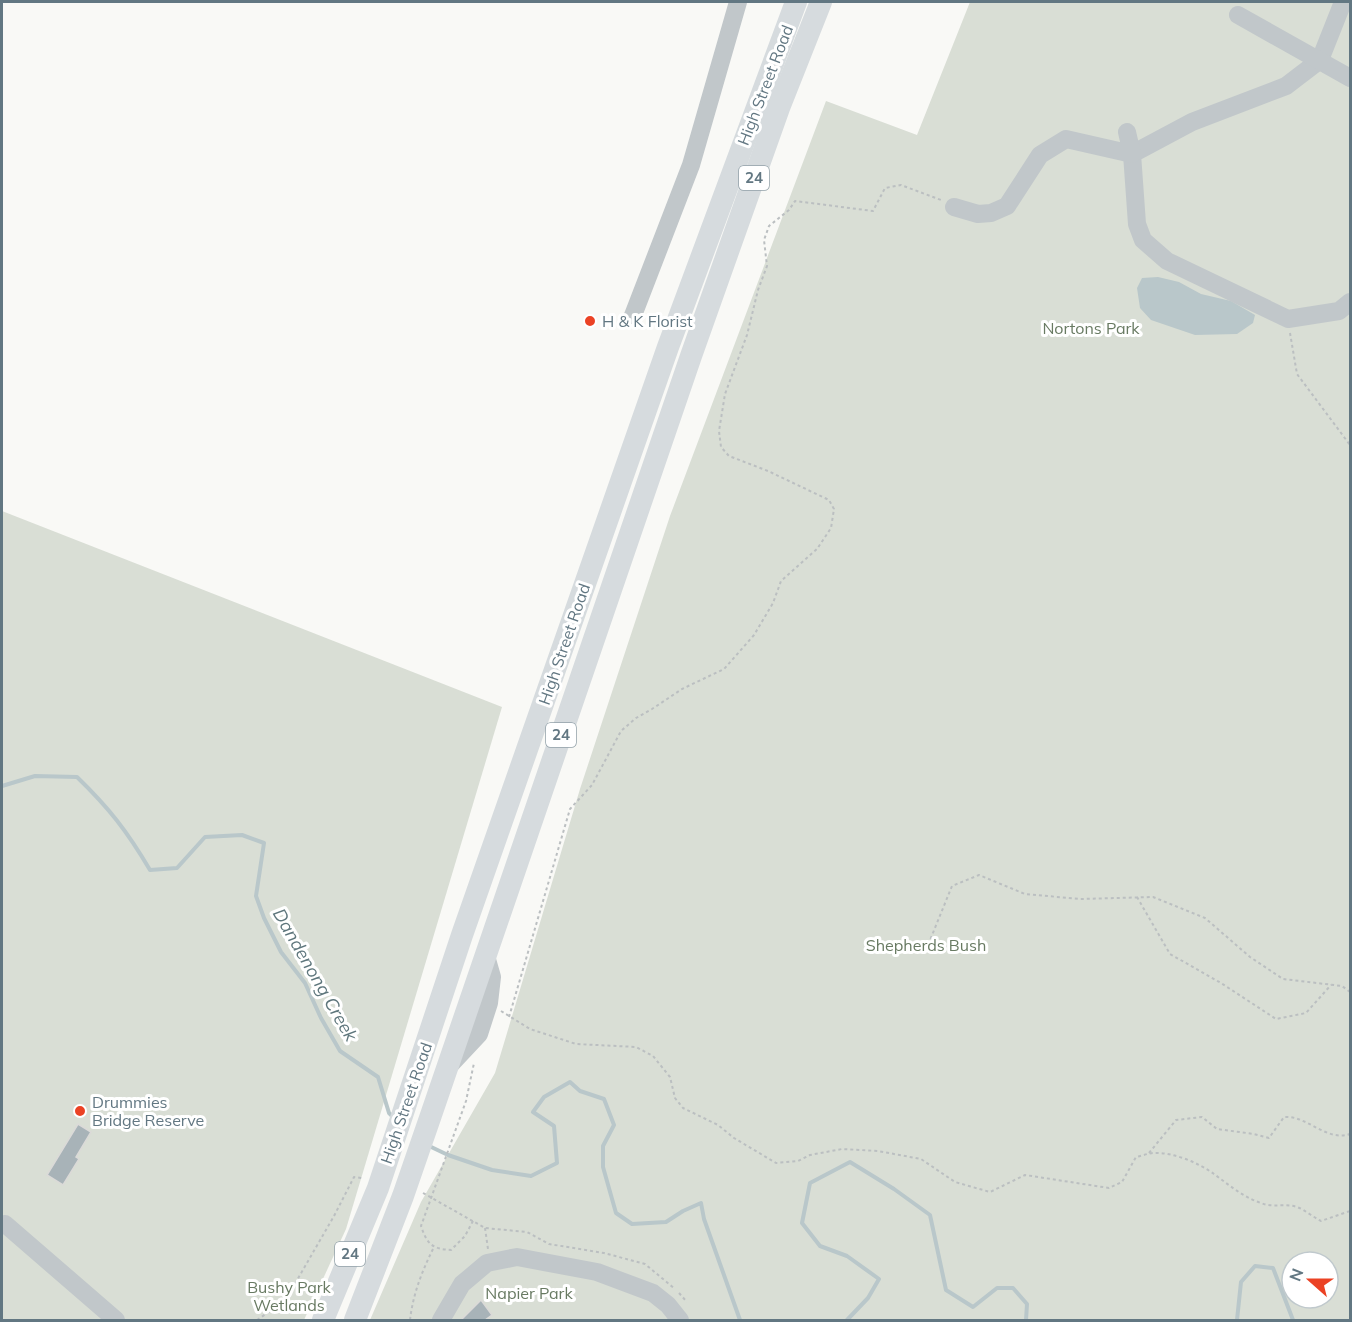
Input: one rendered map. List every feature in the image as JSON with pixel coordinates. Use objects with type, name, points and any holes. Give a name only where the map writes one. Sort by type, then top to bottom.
[{"type":"main road","name":"High Street Road","points":[[323,1320],[371,1184],[405,1108],[462,935],[668,347],[796,2]]},
{"type":"main road","name":"High Street Road","points":[[355,1320],[412,1194],[431,1115],[691,356],[779,108],[821,2]]},
{"type":"main road","points":[[668,347],[691,356]]},
{"type":"lane","points":[[632,318],[691,165],[738,2]]},
{"type":"lane","points":[[954,207],[978,214],[991,213],[1007,206],[1040,155],[1066,140],[1132,154],[1192,122],[1286,86],[1320,60],[1343,2]]},
{"type":"lane","points":[[1238,15],[1350,78]]},
{"type":"lane","points":[[1127,132],[1132,154],[1137,224],[1143,240],[1167,261],[1288,319],[1339,311],[1350,302]]},
{"type":"lane","points":[[448,1067],[479,1034],[489,1003],[492,976],[486,956]]},
{"type":"lane","points":[[5,1224],[116,1320]]},
{"type":"lane","points":[[441,1320],[462,1284],[490,1263],[517,1257],[597,1272],[653,1293],[668,1305],[684,1313]]},
{"type":"path","points":[[509,1017],[570,808],[592,784],[621,731],[636,718],[682,689],[724,669],[754,635],[773,603],[781,582],[817,549],[831,528],[834,509],[830,500],[729,456],[721,447],[718,431],[725,394],[747,336],[758,290],[767,266],[764,240],[769,226],[789,210],[795,201],[873,211],[885,188],[901,185],[933,196],[954,207]]},
{"type":"path","points":[[1288,319],[1298,374],[1350,445]]},
{"type":"path","points":[[926,950],[952,886],[979,875],[1025,894],[1080,899],[1153,897],[1205,918],[1250,957],[1283,979],[1342,986],[1350,992]]},
{"type":"path","points":[[1137,897],[1170,954],[1221,983],[1276,1019],[1306,1013],[1331,985]]},
{"type":"path","points":[[489,1003],[530,1029],[576,1044],[636,1047],[653,1056],[670,1077],[675,1098],[683,1108],[718,1125],[734,1138],[776,1163],[798,1161],[810,1155],[842,1149],[888,1152],[921,1159],[955,1182],[990,1192],[1025,1175],[1109,1188],[1122,1182],[1136,1157],[1154,1153],[1194,1163],[1259,1203],[1272,1207],[1282,1205],[1297,1208],[1321,1221],[1350,1211]]},
{"type":"path","points":[[473,1221],[465,1236],[450,1250],[438,1250],[426,1240],[421,1226],[466,1101],[475,1060]]},
{"type":"path","points":[[1147,1155],[1176,1120],[1187,1118],[1202,1117],[1216,1130],[1269,1138],[1284,1117],[1292,1116],[1328,1133],[1345,1136],[1350,1134]]},
{"type":"path","points":[[257,1320],[285,1301],[334,1216],[354,1176],[371,1184]]},
{"type":"path","points":[[412,1194],[485,1228],[526,1232],[549,1244],[604,1253],[645,1264],[685,1298],[684,1313]]},
{"type":"path","points":[[485,1228],[490,1263]]},
{"type":"path","points":[[410,1320],[418,1282],[434,1246]]},
{"type":"green space","name":"Shepherds Bush","points":[[970,2],[1350,2],[1350,1320],[370,1320],[421,1202],[495,1073],[580,789],[670,516],[826,101],[917,135]]},
{"type":"green space","name":"Bushy Park Wetlands","points":[[2,511],[502,707],[346,1229],[304,1320],[2,1320]]},
{"type":"shaded area","points":[[1158,277],[1179,282],[1201,294],[1231,301],[1255,315],[1253,323],[1237,334],[1195,335],[1151,320],[1140,308],[1137,288],[1142,278]]},
{"type":"building","points":[[78,1124],[91,1132],[76,1157],[79,1159],[63,1185],[47,1175]]},
{"type":"building","points":[[481,1300],[492,1315],[485,1320],[461,1320]]},
{"type":"waterway","name":"Dandenong Creek","points":[[2,786],[35,776],[77,777],[117,820],[150,870],[177,868],[205,837],[242,835],[264,843],[256,896],[264,918],[281,952],[305,983],[340,1051],[378,1077],[389,1113],[394,1118]]},
{"type":"waterway","name":"Dandenong Creek","points":[[427,1145],[492,1170],[531,1176],[557,1163],[554,1126],[533,1112],[544,1097],[570,1082],[580,1091],[604,1099],[614,1125],[603,1146],[603,1167],[616,1213],[632,1224],[666,1222],[701,1203],[704,1219],[740,1320]]},
{"type":"waterway","name":"Dandenong Creek","points":[[847,1320],[868,1298],[879,1279],[847,1256],[820,1246],[802,1223],[810,1183],[850,1162],[930,1215],[946,1290],[973,1307],[997,1288],[1013,1288],[1027,1304],[1026,1320]]},
{"type":"waterway","name":"Dandenong Creek","points":[[1237,1320],[1241,1282],[1255,1266],[1273,1268],[1293,1320]]},
{"type":"place","name":"H & K Florist","points":[[590,321]]},
{"type":"place","name":"Drummies Bridge Reserve","points":[[80,1111]]},
{"type":"park label","name":"Nortons Park","points":[[1091,328]]},
{"type":"park label","name":"Napier Park","points":[[529,1293]]}]
